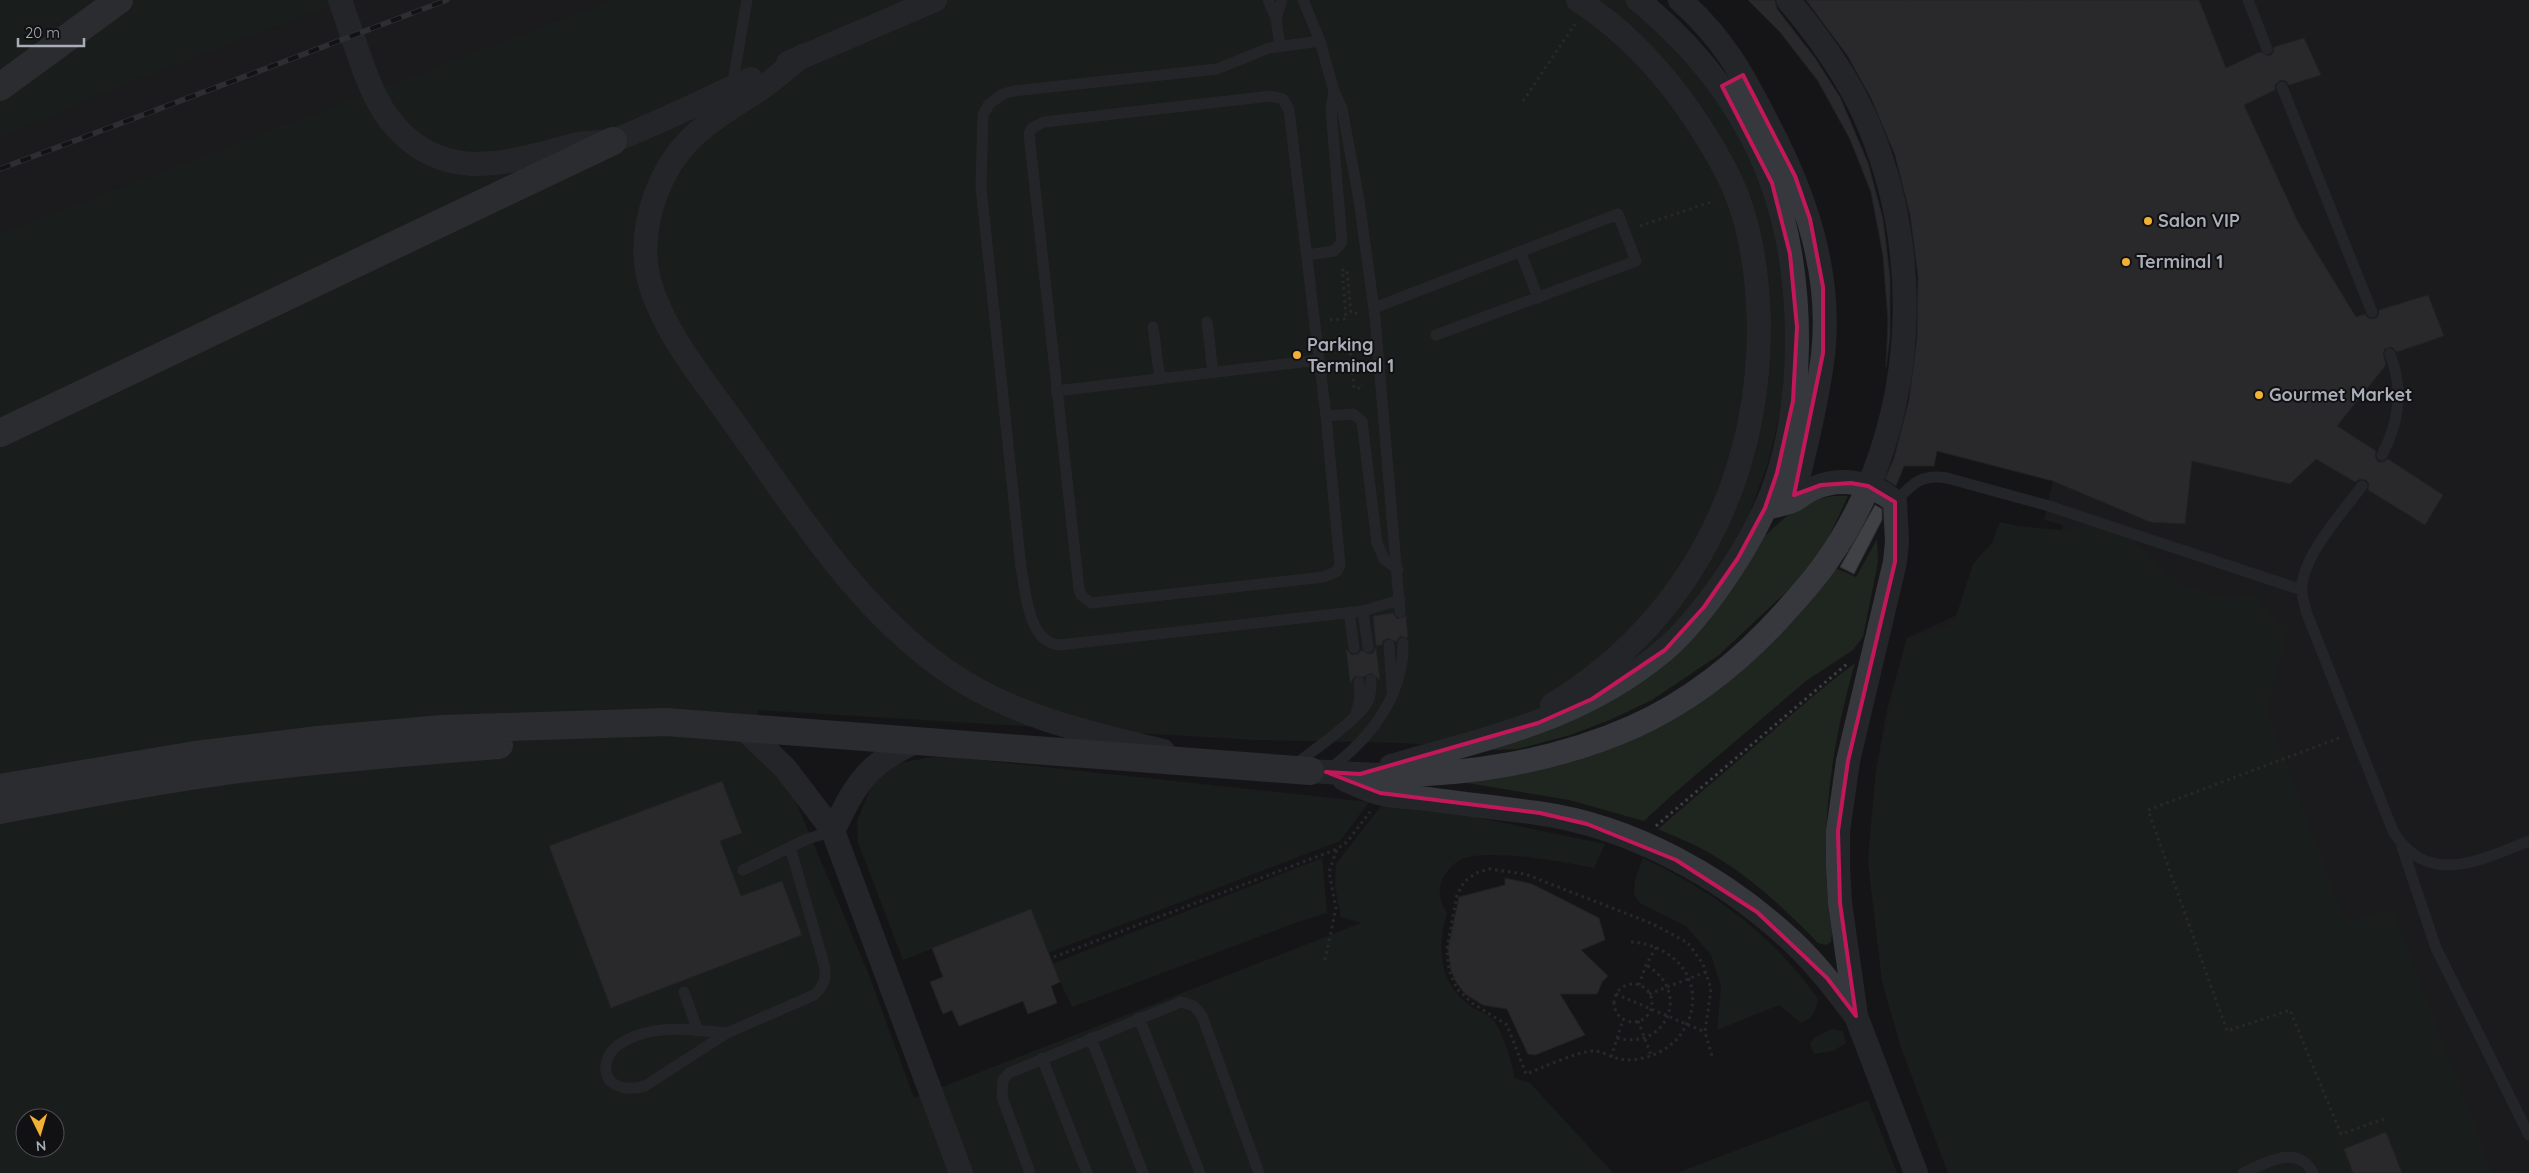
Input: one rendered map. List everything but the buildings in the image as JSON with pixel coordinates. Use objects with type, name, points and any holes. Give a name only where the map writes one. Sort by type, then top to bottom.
[{"type":"main road","points":[[0,87],[119,0]]},
{"type":"main road","points":[[0,433],[613,141]]},
{"type":"main road","points":[[0,788],[195,755],[318,740],[442,729],[666,722],[1308,770]]},
{"type":"main road","points":[[0,810],[98,791],[222,772],[347,757],[625,735],[666,722]]},
{"type":"street","points":[[340,0],[378,101],[390,120],[417,144],[444,158],[465,164],[488,165],[510,163],[588,142],[613,141],[802,56],[935,0]]},
{"type":"street","points":[[1360,774],[1538,723],[1618,685],[1665,650],[1704,608],[1722,583],[1766,508],[1777,473],[1793,401],[1797,327],[1790,254],[1772,183],[1756,147],[1722,86],[1697,55],[1666,22],[1638,0]]},
{"type":"street","points":[[1680,0],[1716,35],[1743,75],[1795,176],[1810,219],[1818,254],[1823,288],[1823,353],[1818,388],[1793,500]]},
{"type":"street","points":[[1308,770],[1360,774],[1418,774],[1512,764],[1554,755],[1635,726],[1673,706],[1742,655],[1774,625],[1828,560],[1858,507],[1884,443],[1902,358],[1905,315],[1904,284],[1899,228],[1876,144],[1859,104],[1838,66],[1813,30],[1788,0]]},
{"type":"street","points":[[1510,731],[1567,696],[1595,674],[1632,643],[1676,593],[1695,566],[1725,506],[1744,451],[1755,392],[1759,344],[1757,292],[1750,240],[1736,193],[1707,137],[1666,78],[1625,35],[1582,3]]},
{"type":"street","points":[[802,56],[765,86],[711,119],[676,153],[664,173],[652,208],[646,234],[648,277],[666,325],[806,525],[867,602],[903,637],[945,670],[998,700],[1077,730],[1208,762]]},
{"type":"street","points":[[1722,86],[1743,75]]},
{"type":"street","points":[[1766,508],[1793,500],[1821,485],[1851,482],[1868,486],[1884,493],[1895,502],[1897,542],[1895,562],[1848,761],[1838,831],[1840,903],[1856,1016],[1916,1173]]},
{"type":"street","points":[[742,728],[785,768],[833,831],[961,1173]]},
{"type":"street","points":[[833,831],[854,788],[873,766],[896,750],[921,740]]},
{"type":"street","points":[[1308,770],[1380,794],[1540,813],[1587,824],[1642,844],[1676,860],[1718,884],[1757,912],[1794,943],[1827,978],[1856,1016]]},
{"type":"lane","points":[[732,88],[747,0]]},
{"type":"lane","points":[[1268,0],[1276,18],[1280,46]]},
{"type":"lane","points":[[1276,18],[1282,0]]},
{"type":"lane","points":[[2248,0],[2267,49]]},
{"type":"lane","points":[[1308,3],[1320,41],[1334,91],[1342,108],[1374,308],[1400,606],[1385,610],[1349,612],[1055,645],[1044,639],[1035,627],[1020,568],[981,187],[982,121],[985,109],[998,97],[1014,91],[1217,69],[1280,46],[1320,41]]},
{"type":"lane","points":[[2282,88],[2372,312]]},
{"type":"lane","points":[[1307,255],[1334,252],[1342,242],[1331,108],[1334,91]]},
{"type":"lane","points":[[1271,96],[1283,99],[1289,110],[1319,360],[1341,558],[1337,571],[1324,577],[1091,603],[1081,595],[1056,391],[1029,140],[1032,128],[1038,124],[1271,96]]},
{"type":"lane","points":[[1374,308],[1521,253],[1618,214],[1636,260],[1436,335]]},
{"type":"lane","points":[[1521,253],[1538,298]]},
{"type":"lane","points":[[1207,322],[1213,373]]},
{"type":"lane","points":[[1154,327],[1160,379]]},
{"type":"lane","points":[[2382,455],[2392,435],[2398,413],[2399,391],[2396,368],[2390,354]]},
{"type":"lane","points":[[1056,391],[1319,360]]},
{"type":"lane","points":[[1326,416],[1346,413],[1358,416],[1362,421],[1377,543],[1384,559],[1398,570]]},
{"type":"lane","points":[[1895,502],[1916,480],[1936,476],[1947,478],[2049,506],[2302,590]]},
{"type":"lane","points":[[2362,486],[2313,554],[2307,566],[2302,590],[2307,614],[2393,831],[2402,846],[2436,948],[2529,1135]]},
{"type":"lane","points":[[1363,611],[1368,647]]},
{"type":"lane","points":[[1349,612],[1354,648]]},
{"type":"lane","points":[[1308,770],[1348,755],[1368,736],[1383,712],[1401,668],[1403,644]]},
{"type":"lane","points":[[1389,645],[1392,691]]},
{"type":"lane","points":[[1308,770],[1369,699],[1372,680]]},
{"type":"lane","points":[[1356,715],[1360,699],[1359,682]]},
{"type":"lane","points":[[743,870],[790,847],[833,831]]},
{"type":"lane","points":[[2402,846],[2415,857],[2435,864],[2456,865],[2478,861],[2529,841]]},
{"type":"lane","points":[[727,1033],[666,1029],[649,1032],[617,1046],[608,1056],[606,1069],[611,1080],[620,1089],[633,1090],[645,1086],[727,1033],[814,995],[825,982],[824,964],[790,847]]},
{"type":"lane","points":[[684,992],[698,1031]]},
{"type":"lane","points":[[1030,1173],[1002,1097],[1001,1088],[1003,1080],[1009,1073],[1139,1018],[1182,1002],[1194,1006],[1198,1010],[1259,1173]]},
{"type":"lane","points":[[1139,1018],[1200,1173]]},
{"type":"lane","points":[[1091,1038],[1143,1173]]},
{"type":"lane","points":[[1042,1058],[1087,1173]]},
{"type":"lane","points":[[2244,1173],[2276,1159],[2293,1156],[2308,1164],[2314,1173]]},
{"type":"path","points":[[1904,0],[1942,52],[1998,188],[2003,368]]},
{"type":"path","points":[[2029,0],[2050,39],[2094,185],[2096,367]]},
{"type":"path","points":[[1524,101],[1582,3]]},
{"type":"path","points":[[1346,319],[1342,270],[1347,270],[1351,313],[1356,313],[1352,276]]},
{"type":"path","points":[[1349,343],[1354,388]]},
{"type":"path","points":[[1642,844],[1658,824],[1848,663],[1873,653]]},
{"type":"path","points":[[2354,732],[2148,810],[2227,1031],[2290,1010],[2341,1134],[2384,1119]]},
{"type":"path","points":[[1054,957],[1337,849],[1347,842],[1367,817],[1380,794]]},
{"type":"path","points":[[1325,960],[1336,908],[1329,872],[1337,849]]},
{"type":"path","points":[[1631,942],[1657,946],[1676,960],[1689,978],[1692,1010],[1680,1036],[1668,1047],[1637,1060],[1623,1061],[1596,1051],[1588,1052],[1526,1074],[1507,1025],[1472,1003],[1457,989],[1449,970],[1446,949],[1457,895],[1464,882],[1476,873],[1490,869],[1525,874],[1671,932],[1688,943],[1706,972],[1711,989],[1704,1032],[1712,1056]]},
{"type":"path","points":[[1639,985],[1646,966],[1657,946]]},
{"type":"path","points":[[1617,1038],[1636,1040],[1645,1038],[1654,1033],[1668,1017],[1670,997],[1668,986],[1659,974],[1646,966]]},
{"type":"path","points":[[1649,994],[1706,972]]},
{"type":"path","points":[[1630,984],[1639,985],[1649,994],[1651,1009],[1646,1016],[1638,1021],[1623,1020],[1616,1013],[1613,1003],[1616,994],[1622,987],[1630,984]]},
{"type":"path","points":[[1616,994],[1704,1032]]},
{"type":"path","points":[[1611,1057],[1623,1020]]},
{"type":"path","points":[[1638,1021],[1651,1054]]},
{"type":"highlighted area","points":[[1743,75],[1795,176],[1810,219],[1823,287],[1823,353],[1794,495],[1821,485],[1851,483],[1868,486],[1895,502],[1895,562],[1848,761],[1838,831],[1840,903],[1856,1016],[1827,978],[1757,912],[1676,860],[1587,824],[1540,813],[1380,793],[1326,772],[1360,774],[1538,723],[1592,699],[1665,650],[1704,607],[1738,558],[1765,508],[1777,473],[1793,401],[1797,327],[1790,254],[1772,183],[1722,86]]},
{"type":"shaded area","points":[[0,0],[347,0],[112,90],[0,139]]},
{"type":"shaded area","points":[[347,0],[610,0],[0,233],[0,139],[112,90]]},
{"type":"shaded area","points":[[610,0],[1626,0],[1690,64],[1739,134],[1770,197],[1788,288],[1783,400],[1768,463],[1746,523],[1766,535],[1793,512],[1813,501],[1836,496],[1848,496],[1819,558],[1799,580],[1719,655],[1652,700],[1610,720],[1570,735],[1518,749],[1495,750],[1403,743],[1254,740],[757,710],[869,975],[914,1098],[1361,923],[1341,917],[1335,887],[1336,864],[1382,805],[1456,813],[1605,844],[1594,868],[1507,855],[1474,856],[1462,859],[1453,865],[1441,882],[1441,901],[1447,913],[1441,950],[1446,974],[1458,995],[1470,1006],[1495,1022],[1506,1046],[1514,1078],[1530,1083],[1613,1173],[0,1173],[0,233]]},
{"type":"shaded area","points":[[1821,0],[2529,0],[2529,1173],[1948,1173],[1901,1047],[1882,981],[1868,860],[1876,770],[1888,705],[1907,638],[1999,596],[2059,550],[2063,525],[2044,520],[2053,481],[1927,386],[1917,182]]},
{"type":"shaded area","points":[[2000,522],[2017,526],[2070,531],[2085,524],[2131,537],[2176,581],[2222,597],[2256,596],[2288,634],[2267,709],[2345,921],[2393,909],[2493,1173],[1948,1173],[1901,1047],[1882,981],[1868,860],[1876,770],[1907,638],[1953,626],[1973,564],[1992,543]]},
{"type":"shaded area","points":[[1877,539],[1878,562],[1863,637],[1853,650],[1806,681],[1644,821],[1569,800],[1461,782],[1651,727],[1831,566],[1856,577]]},
{"type":"shaded area","points":[[1855,663],[1838,731],[1829,797],[1826,865],[1832,934],[1831,942],[1826,945],[1818,943],[1779,905],[1736,870],[1699,847],[1658,829],[1824,687]]},
{"type":"shaded area","points":[[931,757],[961,758],[1369,802],[1340,841],[1048,953],[1031,910],[903,960],[858,842],[857,821],[871,787],[886,770],[900,763]]},
{"type":"shaded area","points":[[1322,858],[1327,913],[1295,923],[1072,1007],[1052,964]]},
{"type":"shaded area","points":[[1643,858],[1694,885],[1717,900],[1761,935],[1782,955],[1818,999],[1815,1011],[1811,1017],[1801,1023],[1779,1005],[1717,1030],[1721,986],[1711,955],[1686,926],[1640,903],[1634,895],[1635,880]]},
{"type":"shaded area","points":[[1832,1029],[1843,1031],[1846,1043],[1833,1051],[1814,1054],[1810,1044],[1814,1038]]},
{"type":"shaded area","points":[[1868,1100],[1897,1173],[1677,1173]]},
{"type":"railway","points":[[0,169],[447,0]]},
{"type":"place","name":"Salon VIP","points":[[2148,221]]},
{"type":"place","name":"Terminal 1","points":[[2126,262]]},
{"type":"place","name":"Parking Terminal 1","points":[[1297,355]]},
{"type":"place","name":"Gourmet Market","points":[[2259,395]]}]
